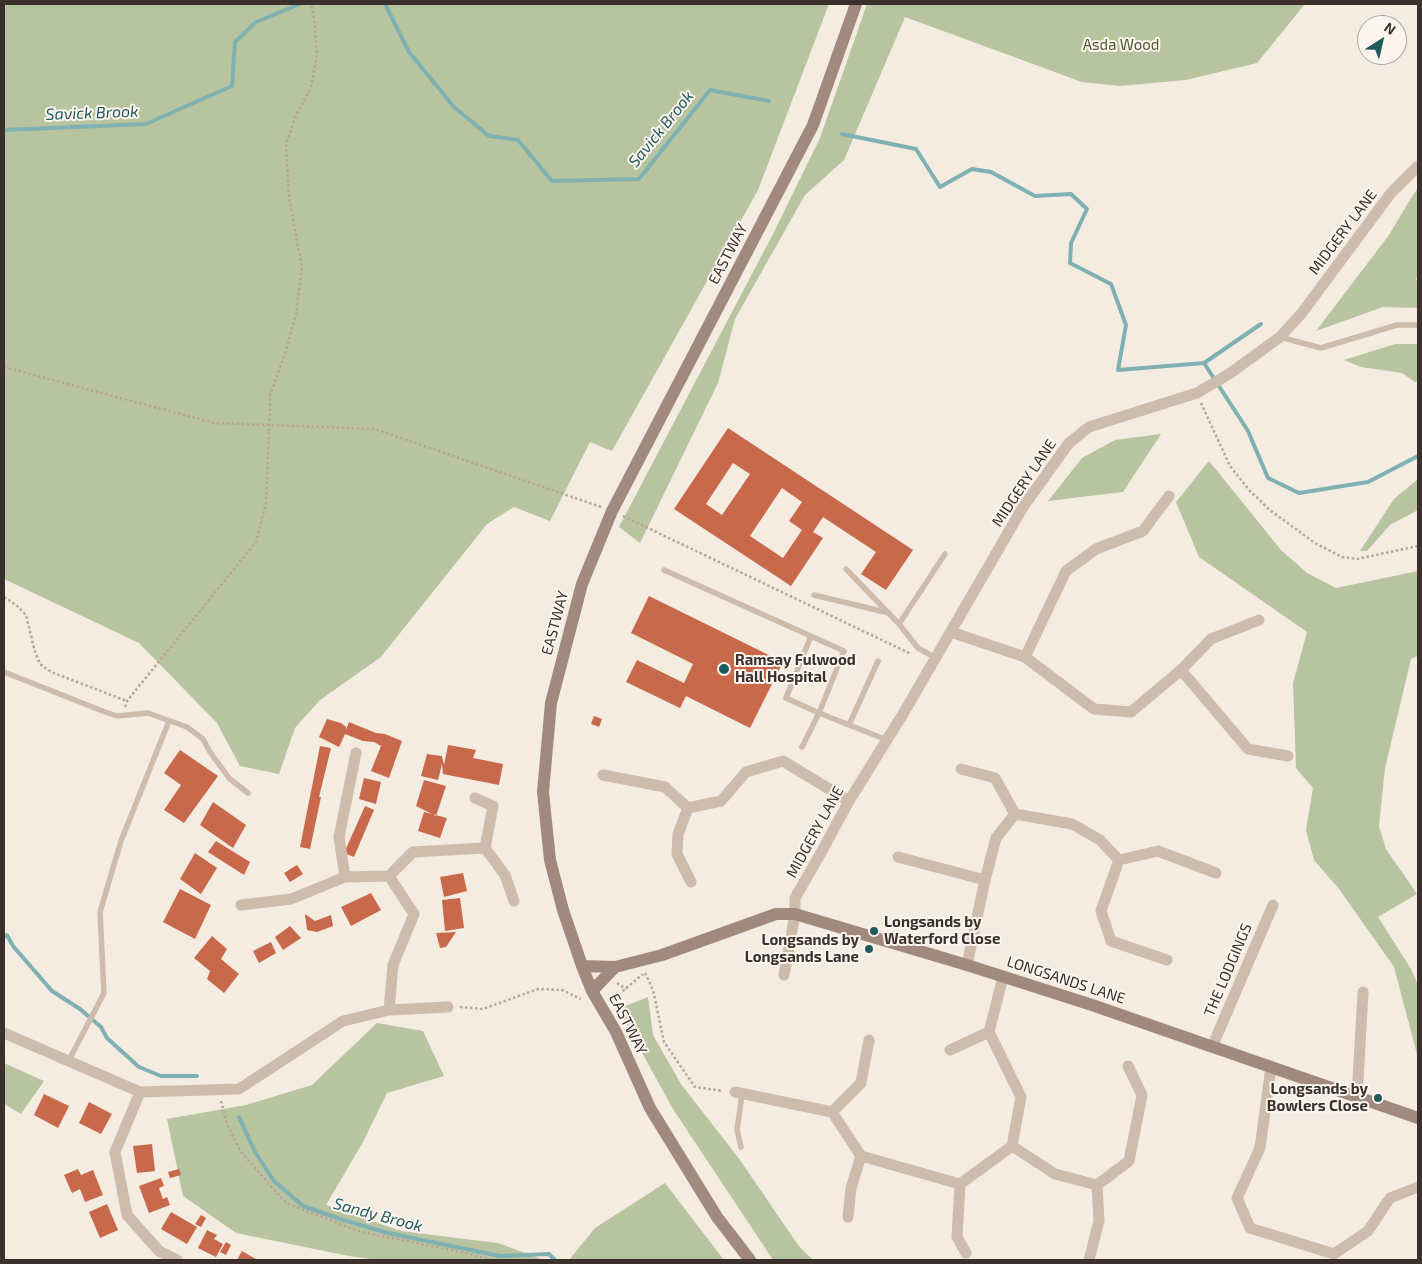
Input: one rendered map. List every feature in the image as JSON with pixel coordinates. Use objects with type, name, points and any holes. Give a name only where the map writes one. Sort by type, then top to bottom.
[{"type":"main road","name":"EASTWAY","points":[[750,1260],[718,1217],[650,1108],[616,1032],[588,996],[582,966],[563,910],[550,860],[544,792],[551,703],[582,584],[612,511],[813,125],[856,4]]},
{"type":"main road","name":"LONGSANDS LANE","points":[[582,966],[615,967],[662,955],[776,914],[795,914],[967,965],[1092,1005],[1418,1118]]},
{"type":"main road","points":[[588,996],[615,967]]},
{"type":"street","name":"MIDGERY LANE","points":[[784,975],[795,914],[795,898],[849,801],[934,661],[1023,507],[1069,444],[1089,427],[1201,391],[1229,374],[1280,337],[1301,314],[1391,193],[1418,166]]},
{"type":"street","points":[[1024,657],[1066,571],[1096,549],[1143,531],[1169,496]]},
{"type":"street","points":[[951,632],[1024,657],[1094,709],[1131,712],[1181,670],[1212,639],[1259,620]]},
{"type":"street","points":[[1181,670],[1248,749],[1288,756]]},
{"type":"street","points":[[345,877],[338,837],[356,753]]},
{"type":"street","points":[[688,808],[721,801],[746,772],[784,761],[849,801]]},
{"type":"street","points":[[961,769],[995,778],[1015,814]]},
{"type":"street","points":[[603,776],[665,787],[688,808]]},
{"type":"street","points":[[475,798],[493,806],[485,848],[505,875],[514,901]]},
{"type":"street","points":[[688,808],[678,834],[677,854],[691,882]]},
{"type":"street","points":[[1015,814],[1072,824],[1100,840],[1119,860]]},
{"type":"street","points":[[967,965],[996,838],[1015,814]]},
{"type":"street","points":[[241,905],[291,899],[345,877],[389,876],[413,852],[485,848]]},
{"type":"street","points":[[1119,860],[1158,851],[1216,873]]},
{"type":"street","points":[[898,857],[985,880]]},
{"type":"street","points":[[1119,860],[1101,911],[1111,940],[1167,960]]},
{"type":"street","points":[[389,876],[414,914],[393,965],[389,1010]]},
{"type":"street","name":"THE LODGINGS","points":[[1212,1046],[1273,905]]},
{"type":"street","points":[[960,1184],[1012,1146],[1021,1097],[990,1032],[1003,977]]},
{"type":"street","points":[[1357,1098],[1363,992]]},
{"type":"street","points":[[4,1034],[140,1092],[239,1089],[343,1020],[389,1010],[448,1007]]},
{"type":"street","points":[[950,1050],[990,1032]]},
{"type":"street","points":[[832,1112],[861,1084],[868,1040]]},
{"type":"street","points":[[1097,1185],[1129,1161],[1142,1095],[1128,1066]]},
{"type":"street","points":[[1271,1067],[1260,1148],[1237,1198],[1250,1228],[1334,1257],[1368,1231],[1390,1198],[1418,1187]]},
{"type":"street","points":[[140,1092],[115,1152],[127,1215],[159,1251],[177,1260]]},
{"type":"street","points":[[738,1093],[832,1112],[861,1156],[960,1184]]},
{"type":"street","points":[[1012,1146],[1056,1174],[1097,1185]]},
{"type":"street","points":[[848,1218],[851,1188],[861,1156]]},
{"type":"street","points":[[960,1184],[957,1238],[966,1253]]},
{"type":"street","points":[[1089,1260],[1100,1221],[1097,1185]]},
{"type":"lane","points":[[1280,337],[1321,348],[1397,325],[1418,325]]},
{"type":"lane","points":[[899,624],[945,554]]},
{"type":"lane","points":[[846,569],[899,624],[918,648],[934,661]]},
{"type":"lane","points":[[664,570],[844,651],[819,713],[802,747]]},
{"type":"lane","points":[[814,595],[889,614]]},
{"type":"lane","points":[[811,636],[786,698],[887,740]]},
{"type":"lane","points":[[849,725],[878,661]]},
{"type":"lane","points":[[4,672],[117,716],[148,713],[187,727],[203,739],[229,778],[248,793]]},
{"type":"lane","points":[[68,1062],[104,993],[100,912],[121,841],[169,720]]},
{"type":"lane","points":[[738,1093],[737,1130],[741,1147]]},
{"type":"path","points":[[124,715],[127,700],[256,542],[266,503],[270,394],[296,314],[302,268],[290,198],[286,144],[297,113],[311,88],[317,53],[311,4]]},
{"type":"path","points":[[4,368],[214,423],[375,429],[612,511],[934,661]]},
{"type":"path","points":[[1201,391],[1213,432],[1230,466],[1250,491],[1271,511],[1315,543],[1342,557],[1357,559],[1418,546]]},
{"type":"path","points":[[4,597],[26,615],[35,652],[40,664],[50,672],[127,700]]},
{"type":"path","points":[[615,1007],[612,1000],[645,973],[662,955]]},
{"type":"path","points":[[645,973],[653,990],[664,1042],[695,1087],[738,1093]]},
{"type":"path","points":[[448,1007],[483,1009],[538,989],[562,990],[588,996]]},
{"type":"path","points":[[218,1090],[227,1124],[241,1152],[286,1203],[358,1232],[466,1253],[492,1260]]},
{"type":"green space","points":[[4,4],[829,4],[758,190],[612,451],[590,442],[550,521],[514,507],[487,524],[381,657],[320,700],[295,728],[279,774],[240,766],[217,723],[139,643],[4,579]]},
{"type":"green space","name":"Asda Wood","points":[[867,4],[1305,4],[1257,63],[1186,80],[1120,86],[1082,82],[905,17],[844,160],[805,195],[735,319],[718,383],[640,543],[619,527],[773,234],[820,138]]},
{"type":"green space","points":[[1418,188],[1418,273],[1416,280],[1418,282],[1418,308],[1383,307],[1316,331],[1389,235]]},
{"type":"green space","points":[[1395,344],[1418,344],[1418,382],[1402,373],[1361,367],[1344,360]]},
{"type":"green space","points":[[1161,434],[1123,492],[1048,501],[1082,458],[1115,440]]},
{"type":"green space","points":[[1209,461],[1281,550],[1307,573],[1336,588],[1418,571],[1418,656],[1411,659],[1385,768],[1379,826],[1386,849],[1417,894],[1378,917],[1411,969],[1418,985],[1418,1058],[1394,967],[1339,889],[1314,860],[1306,830],[1313,788],[1296,768],[1293,683],[1307,632],[1199,557],[1176,502]]},
{"type":"green space","points":[[1418,479],[1418,510],[1390,525],[1367,551],[1360,551],[1394,499]]},
{"type":"green space","points":[[648,997],[653,1035],[681,1084],[740,1160],[798,1245],[813,1260],[773,1260],[673,1109],[618,1009]]},
{"type":"green space","points":[[377,1023],[423,1031],[444,1076],[387,1093],[363,1142],[326,1205],[401,1231],[498,1243],[544,1260],[378,1260],[349,1256],[236,1233],[183,1196],[167,1119],[246,1105],[312,1085]]},
{"type":"green space","points":[[4,1063],[44,1081],[21,1114],[4,1104]]},
{"type":"green space","points":[[665,1183],[724,1260],[569,1260],[595,1228]]},
{"type":"building","points":[[728,428],[913,550],[886,590],[861,574],[876,552],[823,517],[813,532],[823,538],[791,586],[674,509]],"holes":[[[733,463],[750,474],[722,515],[706,504]],[[782,488],[802,502],[789,521],[802,530],[783,558],[750,536]]]},
{"type":"building","points":[[649,596],[783,662],[750,728],[686,696],[680,708],[626,682],[637,660],[684,683],[693,664],[631,633]]},
{"type":"building","points":[[594,716],[602,719],[599,727],[591,724]]},
{"type":"building","points":[[327,719],[341,723],[346,727],[346,730],[349,722],[402,741],[389,778],[371,771],[381,746],[374,742],[363,741],[345,734],[339,747],[319,737]]},
{"type":"building","points":[[448,745],[476,750],[473,758],[503,764],[499,785],[443,774],[442,764],[438,780],[421,776],[427,754],[442,756],[444,765]]},
{"type":"building","points":[[320,746],[331,748],[319,797],[321,797],[310,849],[300,847]]},
{"type":"building","points":[[180,750],[218,776],[184,823],[164,810],[181,785],[164,773]]},
{"type":"building","points":[[364,778],[381,782],[376,804],[359,799]]},
{"type":"building","points":[[424,780],[446,786],[436,816],[416,806]]},
{"type":"building","points":[[213,802],[246,825],[233,848],[200,825]]},
{"type":"building","points":[[365,806],[374,810],[354,857],[344,853]]},
{"type":"building","points":[[424,812],[447,818],[440,838],[418,831]]},
{"type":"building","points":[[216,841],[250,862],[244,875],[208,852]]},
{"type":"building","points":[[195,853],[217,868],[201,894],[180,879]]},
{"type":"building","points":[[297,865],[303,874],[290,882],[284,873]]},
{"type":"building","points":[[463,873],[467,891],[444,897],[440,877]]},
{"type":"building","points":[[180,889],[211,905],[195,939],[163,922]]},
{"type":"building","points":[[371,893],[381,910],[351,926],[341,907]]},
{"type":"building","points":[[460,898],[464,928],[445,931],[442,900]]},
{"type":"building","points":[[305,914],[315,921],[331,915],[333,926],[317,932],[307,930]]},
{"type":"building","points":[[290,926],[301,938],[283,950],[275,937]]},
{"type":"building","points":[[456,932],[446,947],[440,948],[436,933]]},
{"type":"building","points":[[212,936],[227,949],[221,959],[239,974],[224,993],[207,979],[210,971],[194,958]]},
{"type":"building","points":[[271,942],[276,953],[259,963],[253,951]]},
{"type":"building","points":[[44,1094],[69,1106],[58,1128],[34,1115]]},
{"type":"building","points":[[89,1102],[112,1114],[101,1134],[79,1123]]},
{"type":"building","points":[[152,1144],[155,1171],[137,1173],[133,1146]]},
{"type":"building","points":[[78,1169],[81,1175],[93,1170],[103,1195],[85,1202],[80,1189],[72,1193],[64,1175]]},
{"type":"building","points":[[179,1169],[181,1175],[170,1178],[168,1172]]},
{"type":"building","points":[[161,1178],[164,1186],[159,1188],[163,1199],[167,1197],[170,1205],[149,1213],[139,1186]]},
{"type":"building","points":[[107,1204],[118,1230],[100,1238],[89,1212]]},
{"type":"building","points":[[171,1212],[197,1227],[187,1244],[161,1229]]},
{"type":"building","points":[[201,1215],[206,1218],[201,1227],[195,1224]]},
{"type":"building","points":[[207,1230],[217,1235],[214,1239],[223,1244],[216,1257],[198,1248]]},
{"type":"building","points":[[226,1242],[231,1245],[226,1255],[220,1252]]},
{"type":"building","points":[[242,1251],[254,1258],[259,1260],[237,1260]]},
{"type":"waterway","name":"Savick Brook","points":[[4,130],[146,124],[232,86],[235,42],[256,22],[300,4]]},
{"type":"waterway","name":"Savick Brook","points":[[385,4],[409,52],[454,107],[489,136],[518,140],[552,181],[639,179],[710,90],[769,101]]},
{"type":"waterway","name":"Savick Brook","points":[[842,134],[916,149],[940,187],[972,169],[991,172],[1035,196],[1071,194],[1087,209],[1071,243],[1070,263],[1111,284],[1126,325],[1118,370],[1204,363],[1248,431],[1268,478],[1299,493],[1368,482],[1418,456]]},
{"type":"waterway","points":[[1204,363],[1261,324]]},
{"type":"waterway","points":[[4,937],[7,935],[13,946],[52,991],[80,1009],[101,1027],[107,1038],[139,1067],[161,1076],[197,1076]]},
{"type":"waterway","name":"Sandy Brook","points":[[239,1117],[255,1152],[274,1181],[303,1206],[388,1233],[500,1256],[549,1254],[555,1260]]},
{"type":"place","name":"Ramsay Fulwood Hall Hospital","points":[[724,669]]},
{"type":"place","name":"Longsands by Waterford Close","points":[[874,931]]},
{"type":"place","name":"Longsands by Longsands Lane","points":[[869,949]]},
{"type":"place","name":"Longsands by Bowlers Close","points":[[1378,1098]]}]
